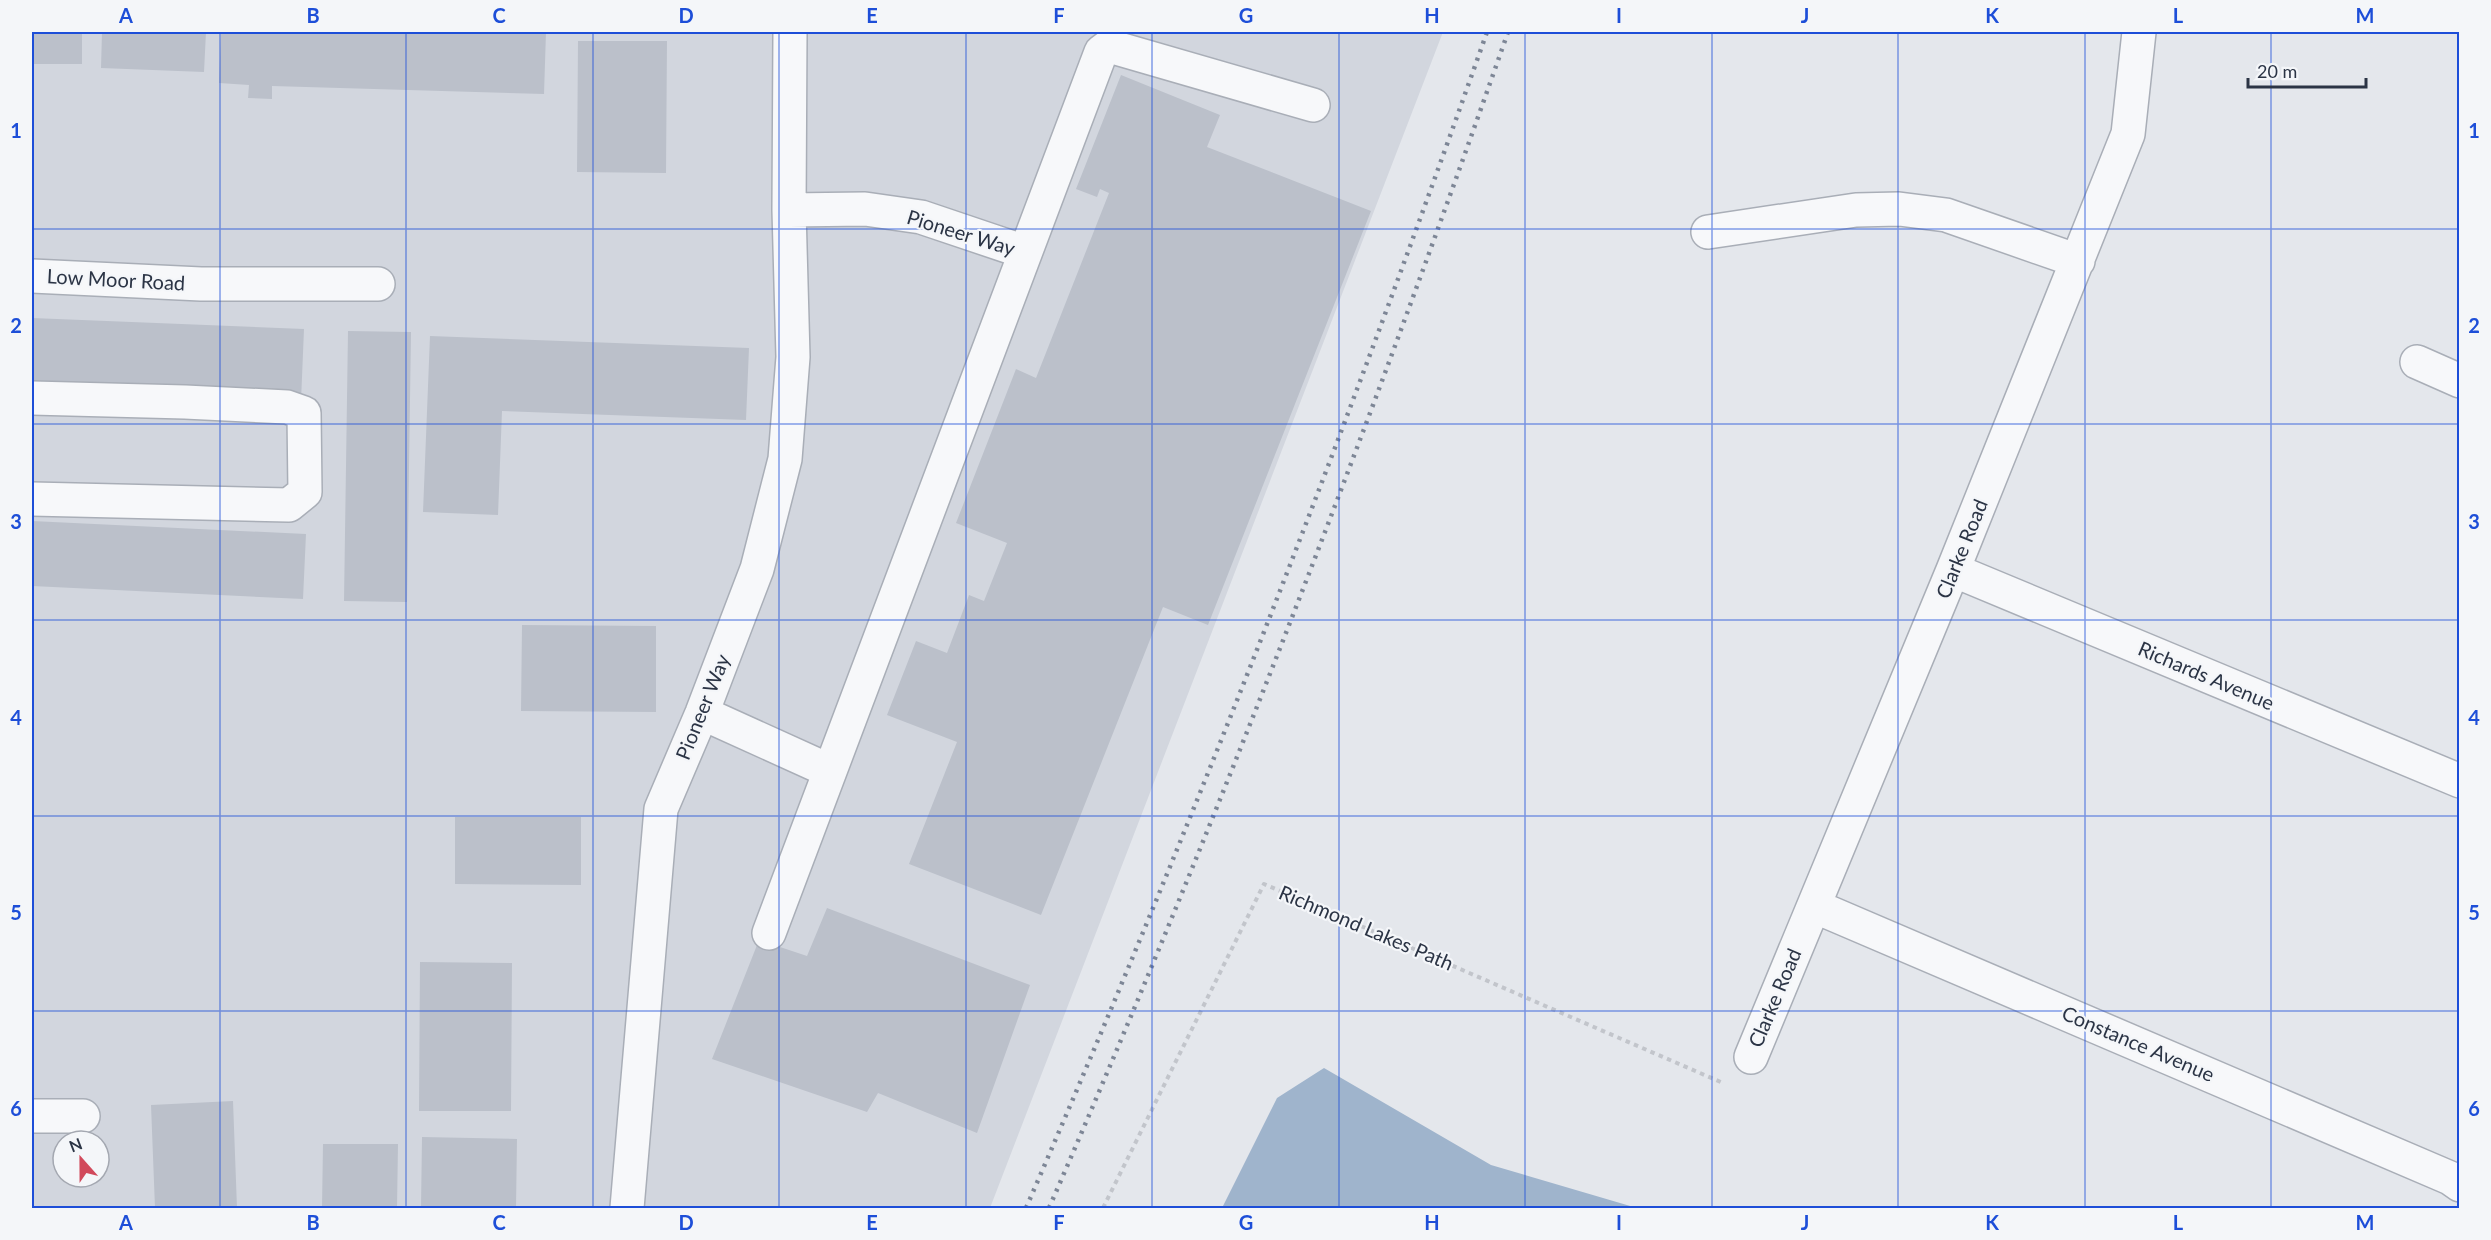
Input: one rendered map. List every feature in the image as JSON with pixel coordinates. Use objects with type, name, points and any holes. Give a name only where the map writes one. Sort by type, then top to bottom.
[{"type":"street","name":"Pioneer Way","points":[[627,1209],[661,809],[702,713],[757,568],[785,459],[793,357],[789,210],[790,32]]},
{"type":"street","name":"Clarke Road","points":[[1750,1057],[1953,570],[2128,134],[2139,32]]},
{"type":"street","points":[[769,933],[1101,51],[1109,46],[1313,105]]},
{"type":"street","name":"Pioneer Way","points":[[789,210],[865,208],[921,217],[1025,252]]},
{"type":"street","points":[[1708,232],[1856,210],[1899,209],[1946,215],[2078,261]]},
{"type":"street","name":"Low Moor Road","points":[[32,276],[201,284],[378,284]]},
{"type":"street","points":[[2416,362],[2460,381]]},
{"type":"street","points":[[32,398],[287,407],[304,413],[305,481],[305,492],[289,505],[32,499]]},
{"type":"street","name":"Richards Avenue","points":[[1953,570],[2460,781]]},
{"type":"street","points":[[702,713],[830,771]]},
{"type":"street","name":"Constance Avenue","points":[[1814,906],[2450,1178],[2460,1185]]},
{"type":"street","points":[[32,1116],[84,1116]]},
{"type":"path","name":"Richmond Lakes Path","points":[[1103,1209],[1264,884],[1735,1088],[1750,1057]]},
{"type":"shaded area","points":[[32,32],[1443,32],[990,1208],[32,1208]]},
{"type":"water","points":[[1324,1068],[1491,1165],[1637,1208],[1222,1208],[1277,1098]]},
{"type":"building","points":[[32,32],[82,32],[82,64],[32,64]]},
{"type":"building","points":[[102,32],[206,32],[204,72],[101,68]]},
{"type":"building","points":[[221,32],[546,32],[544,94],[272,86],[272,99],[248,98],[249,85],[219,83]]},
{"type":"building","points":[[578,41],[667,41],[666,173],[577,172]]},
{"type":"building","points":[[1121,75],[1220,115],[1207,147],[1371,211],[1208,625],[1163,607],[1041,915],[909,864],[957,742],[887,715],[916,641],[947,653],[969,595],[984,601],[1007,543],[956,523],[1016,369],[1036,378],[1109,193],[1100,189],[1097,197],[1076,189]]},
{"type":"building","points":[[32,318],[304,329],[301,401],[32,389]]},
{"type":"building","points":[[348,331],[411,332],[407,602],[344,601]]},
{"type":"building","points":[[430,336],[749,348],[746,420],[502,411],[498,515],[423,512]]},
{"type":"building","points":[[32,521],[306,534],[303,599],[32,586]]},
{"type":"building","points":[[522,625],[656,626],[656,712],[521,711]]},
{"type":"building","points":[[455,817],[581,817],[581,885],[455,884]]},
{"type":"building","points":[[827,908],[1030,985],[977,1133],[878,1093],[867,1112],[712,1059],[759,940],[807,956]]},
{"type":"building","points":[[420,962],[512,963],[511,1111],[419,1111]]},
{"type":"building","points":[[233,1101],[237,1208],[155,1208],[151,1105]]},
{"type":"building","points":[[422,1137],[517,1139],[516,1208],[421,1208]]},
{"type":"building","points":[[323,1144],[398,1144],[397,1208],[322,1208]]},
{"type":"railway","points":[[1026,1208],[1149,917],[1267,624],[1380,329],[1487,32]]},
{"type":"railway","points":[[1049,1208],[1172,917],[1289,624],[1401,329],[1508,32]]}]
